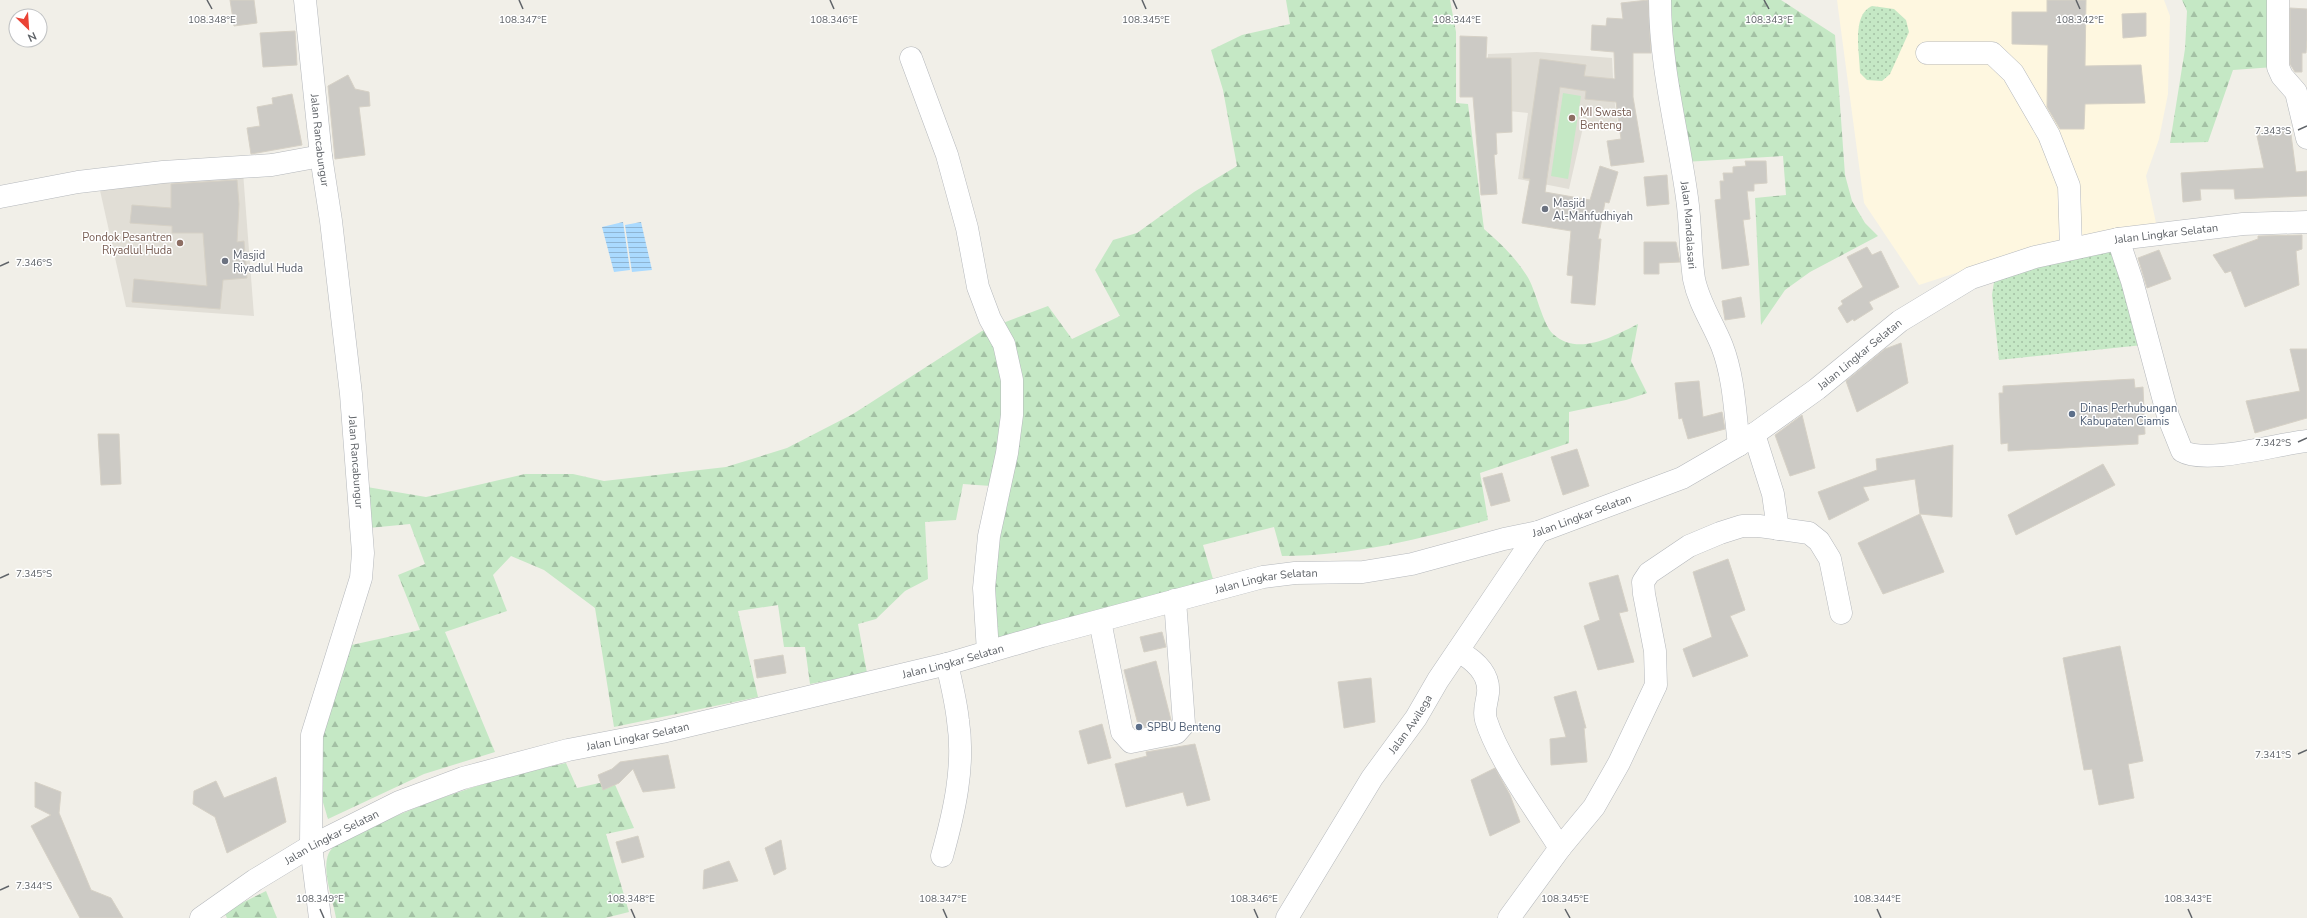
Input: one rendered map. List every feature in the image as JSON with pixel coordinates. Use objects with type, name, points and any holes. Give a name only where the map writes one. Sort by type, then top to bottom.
[{"type":"street","name":"Jalan Rancabungur","points":[[305,0],[321,156],[331,221],[351,394],[363,553],[361,578],[312,735],[311,846],[320,918]]},
{"type":"street","name":"Jalan Mandalasari","points":[[1660,0],[1660,26],[1665,64],[1688,199],[1694,279],[1700,302],[1721,345],[1727,362],[1747,439],[1773,494],[1778,528]]},
{"type":"street","points":[[2278,0],[2278,67],[2282,76],[2296,92],[2307,138]]},
{"type":"street","points":[[1926,53],[1992,53],[2013,73],[2049,136],[2069,186],[2071,248]]},
{"type":"street","points":[[911,58],[948,155],[967,228],[978,287],[990,319],[1004,344],[1012,380],[1012,415],[1007,453],[989,536],[984,588],[988,652]]},
{"type":"street","points":[[0,197],[78,182],[192,169],[272,165],[321,156]]},
{"type":"street","name":"Jalan Lingkar Selatan","points":[[201,918],[255,880],[311,846],[399,802],[451,782],[504,766],[662,732],[947,664],[1263,576],[1295,573],[1364,572],[1412,564],[1504,538],[1538,532],[1682,478],[1747,439],[1817,388],[1900,321],[1971,278],[2035,257],[2118,239],[2243,224],[2307,222]]},
{"type":"street","points":[[2118,239],[2132,281],[2168,416],[2182,451],[2193,454],[2214,456],[2307,441]]},
{"type":"street","points":[[1509,918],[1560,848],[1594,807],[1619,763],[1656,685],[1655,651],[1643,582],[1649,572],[1689,546],[1720,533],[1742,526],[1778,528],[1809,533],[1819,541],[1830,558],[1841,613]]},
{"type":"street","name":"Jalan Awilega","points":[[1287,918],[1372,778],[1416,718],[1438,680],[1538,532]]},
{"type":"street","points":[[1100,621],[1122,732],[1126,738],[1131,742],[1176,733],[1184,724],[1175,600]]},
{"type":"street","points":[[1458,651],[1471,658],[1487,679],[1488,693],[1484,711],[1486,721],[1507,764],[1560,848]]},
{"type":"street","points":[[942,856],[957,797],[959,764],[958,722],[947,664]]},
{"type":"shaded area","points":[[1837,0],[2164,0],[2170,16],[2168,94],[2159,139],[2146,176],[2156,223],[1993,261],[1919,285],[1864,203]]},
{"type":"shaded area","name":"MI Swasta Benteng","points":[[1537,52],[1612,58],[1614,98],[1618,125],[1584,123],[1569,189],[1518,179],[1528,113],[1488,109],[1488,54]]},
{"type":"shaded area","name":"Pondok Pesantren Riyadlul Huda","points":[[243,172],[254,316],[126,307],[99,186]]},
{"type":"green space","points":[[1286,0],[1450,0],[1456,32],[1456,103],[1468,104],[1484,229],[1507,251],[1527,276],[1549,329],[1563,341],[1573,344],[1596,342],[1607,339],[1638,324],[1631,361],[1647,393],[1626,400],[1569,412],[1569,443],[1480,473],[1488,520],[1438,534],[1361,550],[1282,556],[1274,527],[1203,545],[1213,579],[993,641],[993,586],[1005,487],[963,484],[956,520],[925,522],[928,579],[905,591],[876,619],[858,624],[867,673],[810,684],[805,647],[784,647],[778,605],[738,611],[758,697],[614,727],[595,608],[544,570],[511,556],[493,575],[507,611],[445,632],[495,752],[424,774],[328,819],[318,786],[317,731],[347,646],[420,630],[398,575],[425,564],[410,524],[369,528],[367,487],[426,497],[525,474],[573,474],[604,481],[726,467],[787,448],[853,414],[982,331],[1048,306],[1072,339],[1120,316],[1095,270],[1113,240],[1137,233],[1194,192],[1237,166],[1223,90],[1211,50],[1242,35],[1290,24]]},
{"type":"green space","points":[[1669,0],[1781,0],[1835,35],[1845,175],[1852,201],[1865,223],[1878,236],[1810,272],[1785,290],[1761,325],[1755,198],[1786,195],[1783,156],[1684,162]]},
{"type":"green space","points":[[2182,0],[2277,0],[2274,67],[2233,70],[2208,142],[2170,143],[2185,49],[2187,11]]},
{"type":"green space","points":[[1872,6],[1894,9],[1906,20],[1909,32],[1890,74],[1882,81],[1867,80],[1860,73],[1858,45],[1859,26],[1861,17],[1865,11]]},
{"type":"green space","points":[[1563,93],[1581,96],[1568,179],[1551,176]]},
{"type":"green space","points":[[2112,245],[2143,345],[1999,360],[1992,295],[1994,282],[2003,272]]},
{"type":"green space","points":[[566,763],[577,788],[613,780],[634,828],[606,834],[629,912],[605,918],[336,918],[326,870],[328,855],[334,846],[349,837],[389,819],[464,790],[514,775]]},
{"type":"green space","points":[[266,891],[277,918],[227,918],[224,912]]},
{"type":"water","points":[[623,222],[630,270],[614,272],[602,227]]},
{"type":"water","points":[[641,222],[652,270],[632,272],[625,225]]},
{"type":"building","points":[[230,0],[254,0],[257,23],[234,26]]},
{"type":"building","points":[[1648,0],[1651,53],[1633,53],[1633,97],[1644,162],[1611,166],[1607,141],[1621,139],[1616,102],[1585,99],[1586,91],[1560,87],[1545,192],[1590,200],[1600,166],[1618,172],[1609,203],[1605,202],[1598,239],[1601,239],[1595,305],[1571,303],[1573,276],[1567,275],[1571,231],[1522,223],[1530,179],[1523,178],[1540,59],[1586,65],[1584,76],[1615,79],[1614,52],[1591,50],[1592,25],[1606,26],[1607,18],[1623,19],[1621,3]]},
{"type":"building","points":[[2047,0],[2086,0],[2085,66],[2141,65],[2145,103],[2085,104],[2084,129],[2060,129],[2047,107],[2048,45],[2012,44],[2012,12],[2047,12]]},
{"type":"building","points":[[2290,8],[2307,9],[2306,53],[2302,53],[2302,72],[2295,72],[2290,64]]},
{"type":"building","points":[[2146,13],[2146,36],[2123,38],[2122,14]]},
{"type":"building","points":[[295,31],[297,65],[263,67],[260,33]]},
{"type":"building","points":[[1460,36],[1487,37],[1486,58],[1511,58],[1512,132],[1496,133],[1497,154],[1494,155],[1497,194],[1481,195],[1473,97],[1460,97]]},
{"type":"building","points":[[348,75],[355,89],[369,92],[370,106],[359,107],[365,155],[335,159],[328,86]]},
{"type":"building","points":[[292,94],[302,145],[251,154],[247,128],[260,126],[257,107],[273,104],[272,98]]},
{"type":"building","points":[[2290,127],[2296,172],[2307,171],[2307,196],[2235,199],[2234,189],[2200,189],[2201,200],[2183,202],[2181,173],[2264,168],[2257,136],[2260,135],[2260,132]]},
{"type":"building","points":[[1745,161],[1766,161],[1767,183],[1754,184],[1754,191],[1747,191],[1750,219],[1743,220],[1749,265],[1722,269],[1715,200],[1721,199],[1720,181],[1724,181],[1723,173],[1733,173],[1733,167],[1746,166]]},
{"type":"building","points":[[1667,175],[1669,204],[1647,206],[1644,177]]},
{"type":"building","points":[[237,180],[239,204],[237,242],[244,241],[247,278],[223,280],[220,309],[132,302],[134,279],[207,286],[203,233],[172,233],[172,226],[130,223],[132,205],[171,208],[171,184]]},
{"type":"building","points":[[2302,235],[2302,249],[2296,251],[2299,285],[2245,307],[2231,271],[2225,273],[2213,255],[2258,239],[2258,236]]},
{"type":"building","points":[[1644,242],[1676,242],[1680,262],[1659,263],[1659,274],[1644,274]]},
{"type":"building","points":[[1867,247],[1872,255],[1881,251],[1899,287],[1869,302],[1873,309],[1854,321],[1853,319],[1847,323],[1838,308],[1843,304],[1841,301],[1863,287],[1847,257]]},
{"type":"building","points":[[2159,250],[2171,279],[2147,288],[2138,258]]},
{"type":"building","points":[[1741,297],[1745,317],[1725,320],[1722,301]]},
{"type":"building","points":[[1901,343],[1908,383],[1857,412],[1846,381],[1885,349]]},
{"type":"building","points":[[2290,349],[2307,349],[2307,418],[2255,433],[2246,401],[2300,391]]},
{"type":"building","name":"Dinas Perhubungan Kabupaten Ciamis","points":[[2134,379],[2135,388],[2143,387],[2145,434],[2138,435],[2138,444],[2008,451],[2008,443],[2001,444],[1999,393],[2003,393],[2003,386]]},
{"type":"building","points":[[1699,381],[1703,417],[1722,412],[1725,429],[1688,439],[1682,418],[1679,419],[1675,383]]},
{"type":"building","points":[[1802,415],[1815,468],[1790,476],[1775,435]]},
{"type":"building","points":[[98,434],[119,434],[121,484],[101,485]]},
{"type":"building","points":[[1953,445],[1952,517],[1920,514],[1915,479],[1863,487],[1869,500],[1829,520],[1818,492],[1877,470],[1876,459]]},
{"type":"building","points":[[1577,449],[1589,486],[1563,495],[1551,457]]},
{"type":"building","points":[[2103,464],[2115,485],[2016,535],[2008,515]]},
{"type":"building","points":[[1502,473],[1510,501],[1491,506],[1483,478]]},
{"type":"building","points":[[1920,514],[1944,572],[1883,594],[1858,543]]},
{"type":"building","points":[[1728,559],[1745,610],[1730,616],[1748,656],[1693,677],[1683,649],[1712,637],[1693,572]]},
{"type":"building","points":[[1618,575],[1628,611],[1619,613],[1634,662],[1598,670],[1584,626],[1600,620],[1589,583]]},
{"type":"building","points":[[1162,632],[1166,647],[1144,652],[1140,637]]},
{"type":"building","points":[[2120,646],[2143,761],[2128,764],[2134,798],[2099,805],[2092,769],[2084,770],[2063,658]]},
{"type":"building","points":[[783,655],[786,673],[757,678],[754,660]]},
{"type":"building","points":[[1156,661],[1171,720],[1139,728],[1124,670]]},
{"type":"building","points":[[1371,678],[1375,722],[1344,728],[1338,682]]},
{"type":"building","points":[[1576,691],[1586,728],[1584,728],[1587,762],[1551,765],[1550,739],[1566,737],[1554,697]]},
{"type":"building","points":[[1102,724],[1111,758],[1088,764],[1079,731]]},
{"type":"building","points":[[1195,744],[1210,800],[1187,806],[1183,792],[1126,807],[1115,764],[1147,756],[1146,752]]},
{"type":"building","points":[[668,755],[675,788],[643,792],[633,769],[619,783],[603,790],[598,775],[612,769],[620,762]]},
{"type":"building","points":[[1495,768],[1510,795],[1520,822],[1490,836],[1471,780]]},
{"type":"building","points":[[276,777],[286,822],[227,853],[215,817],[193,804],[194,791],[216,781],[224,798]]},
{"type":"building","points":[[35,782],[61,792],[59,813],[91,890],[111,898],[123,918],[80,918],[31,826],[51,815],[35,807]]},
{"type":"building","points":[[638,836],[644,857],[622,863],[616,842]]},
{"type":"building","points":[[781,840],[786,869],[774,875],[765,848]]},
{"type":"building","points":[[729,861],[738,881],[703,889],[704,870]]},
{"type":"place","name":"MI Swasta Benteng","points":[[1572,118]]},
{"type":"place","name":"Masjid Al-Mahfudhiyah","points":[[1545,209]]},
{"type":"place","name":"Pondok Pesantren Riyadlul Huda","points":[[180,243]]},
{"type":"place","name":"Masjid Riyadlul Huda","points":[[225,261]]},
{"type":"place","name":"Dinas Perhubungan Kabupaten Ciamis","points":[[2072,414]]},
{"type":"place","name":"SPBU Benteng","points":[[1139,727]]}]
